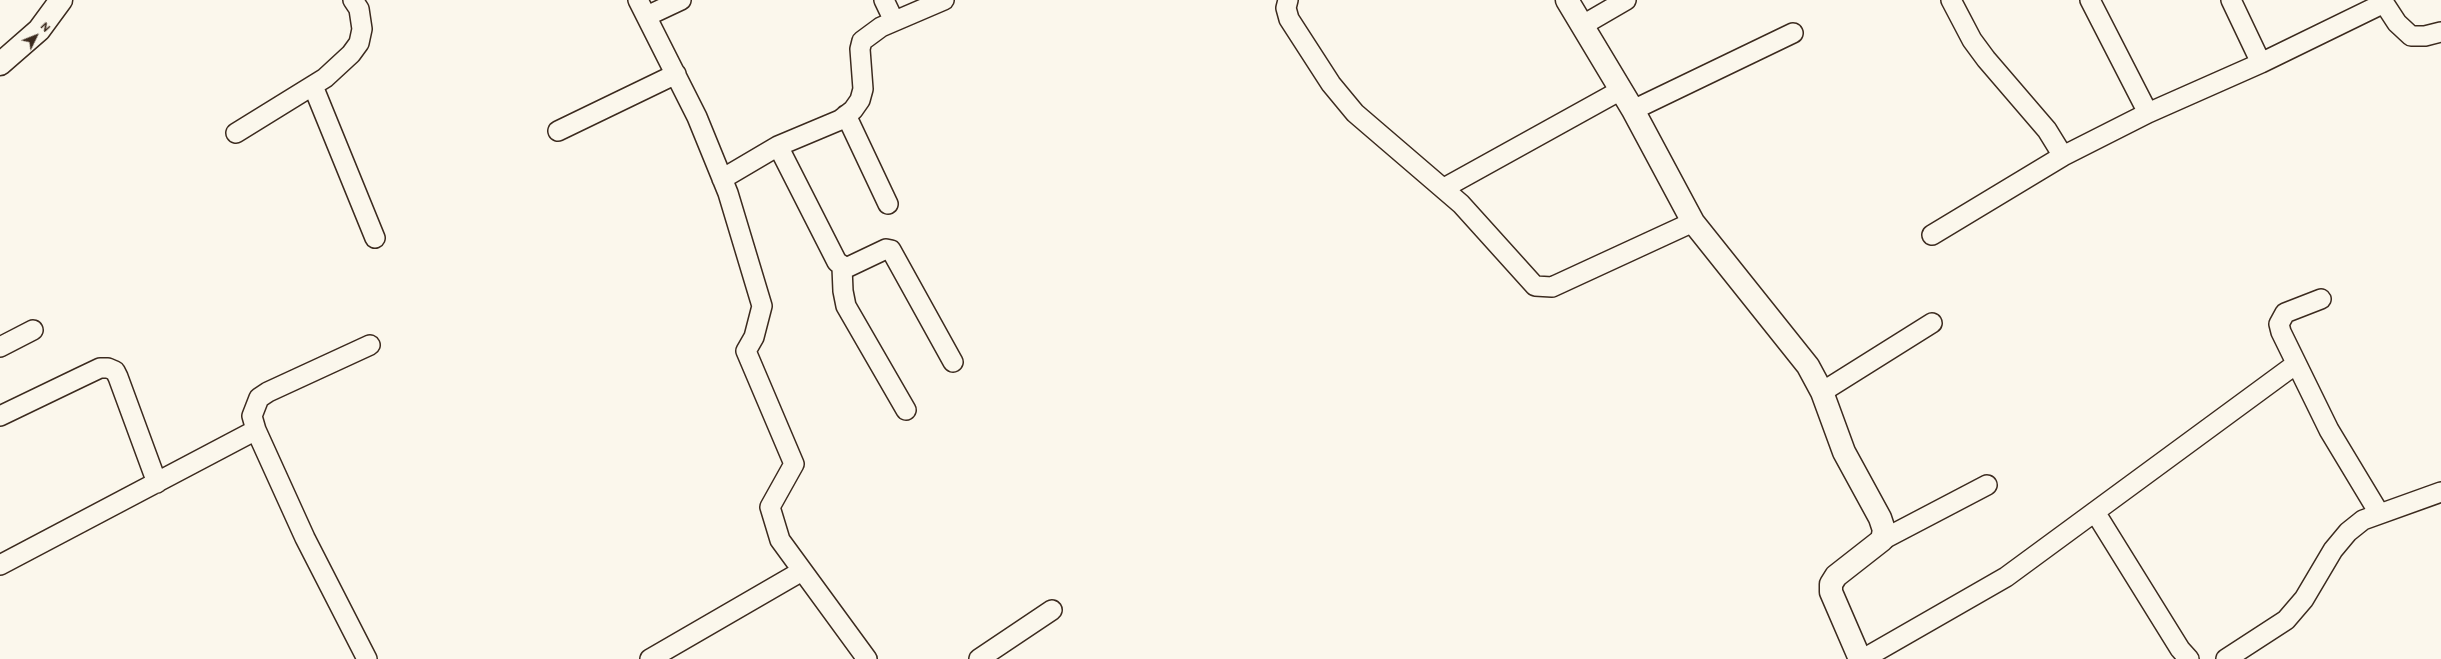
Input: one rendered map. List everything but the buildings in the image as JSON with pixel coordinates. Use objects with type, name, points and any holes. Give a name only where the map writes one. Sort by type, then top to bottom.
[{"type":"street","points":[[0,64],[39,30],[61,0]]},
{"type":"street","points":[[236,133],[325,78],[351,54],[359,43],[362,29],[359,9],[353,0]]},
{"type":"street","points":[[681,0],[642,8],[698,117],[722,179],[762,306],[754,337],[746,352],[794,464],[770,507],[780,540],[867,659]]},
{"type":"street","points":[[884,0],[894,21]]},
{"type":"street","points":[[1567,0],[1621,90],[1693,222],[1808,366],[1822,392],[1844,452],[1880,518],[1884,530],[1882,540]]},
{"type":"street","points":[[1583,25],[1626,0]]},
{"type":"street","points":[[1951,0],[1972,40],[1986,59],[2047,130],[2063,156]]},
{"type":"street","points":[[2090,0],[2148,113]]},
{"type":"street","points":[[2231,0],[2261,63]]},
{"type":"street","points":[[722,179],[778,146],[846,115],[853,110],[860,100],[863,89],[860,49],[862,41],[870,33],[938,1]]},
{"type":"street","points":[[1932,235],[2063,156],[2148,113],[2261,63],[2383,1],[2397,23],[2411,36],[2425,36],[2441,32]]},
{"type":"street","points":[[1287,2],[1289,19],[1331,84],[1355,113],[1444,188],[1476,220],[1528,280],[1535,286],[1552,286],[1693,222]]},
{"type":"street","points":[[1632,110],[1793,33]]},
{"type":"street","points":[[558,131],[676,74]]},
{"type":"street","points":[[313,86],[375,238]]},
{"type":"street","points":[[1444,188],[1621,90]]},
{"type":"street","points":[[846,115],[888,204]]},
{"type":"street","points":[[778,146],[837,262],[842,267],[843,291],[846,306],[906,410]]},
{"type":"street","points":[[842,267],[850,267],[886,249],[891,250],[953,362]]},
{"type":"street","points":[[2321,299],[2285,313],[2280,318],[2280,332],[2329,430],[2378,513]]},
{"type":"street","points":[[1822,392],[1932,323]]},
{"type":"street","points":[[0,347],[33,330]]},
{"type":"street","points":[[367,659],[309,545],[256,430],[252,416],[259,398],[268,392],[370,345]]},
{"type":"street","points":[[1987,485],[1882,540],[1836,576],[1831,584],[1831,592],[1862,659],[2006,577],[2296,364]]},
{"type":"street","points":[[0,416],[100,368],[108,368],[115,371],[157,484]]},
{"type":"street","points":[[0,565],[157,484],[256,430]]},
{"type":"street","points":[[2226,659],[2286,620],[2304,599],[2333,550],[2348,532],[2363,520],[2378,513],[2441,492]]},
{"type":"street","points":[[2095,512],[2180,649],[2189,659]]},
{"type":"street","points":[[650,659],[802,572]]},
{"type":"street","points":[[979,659],[1052,610]]}]
